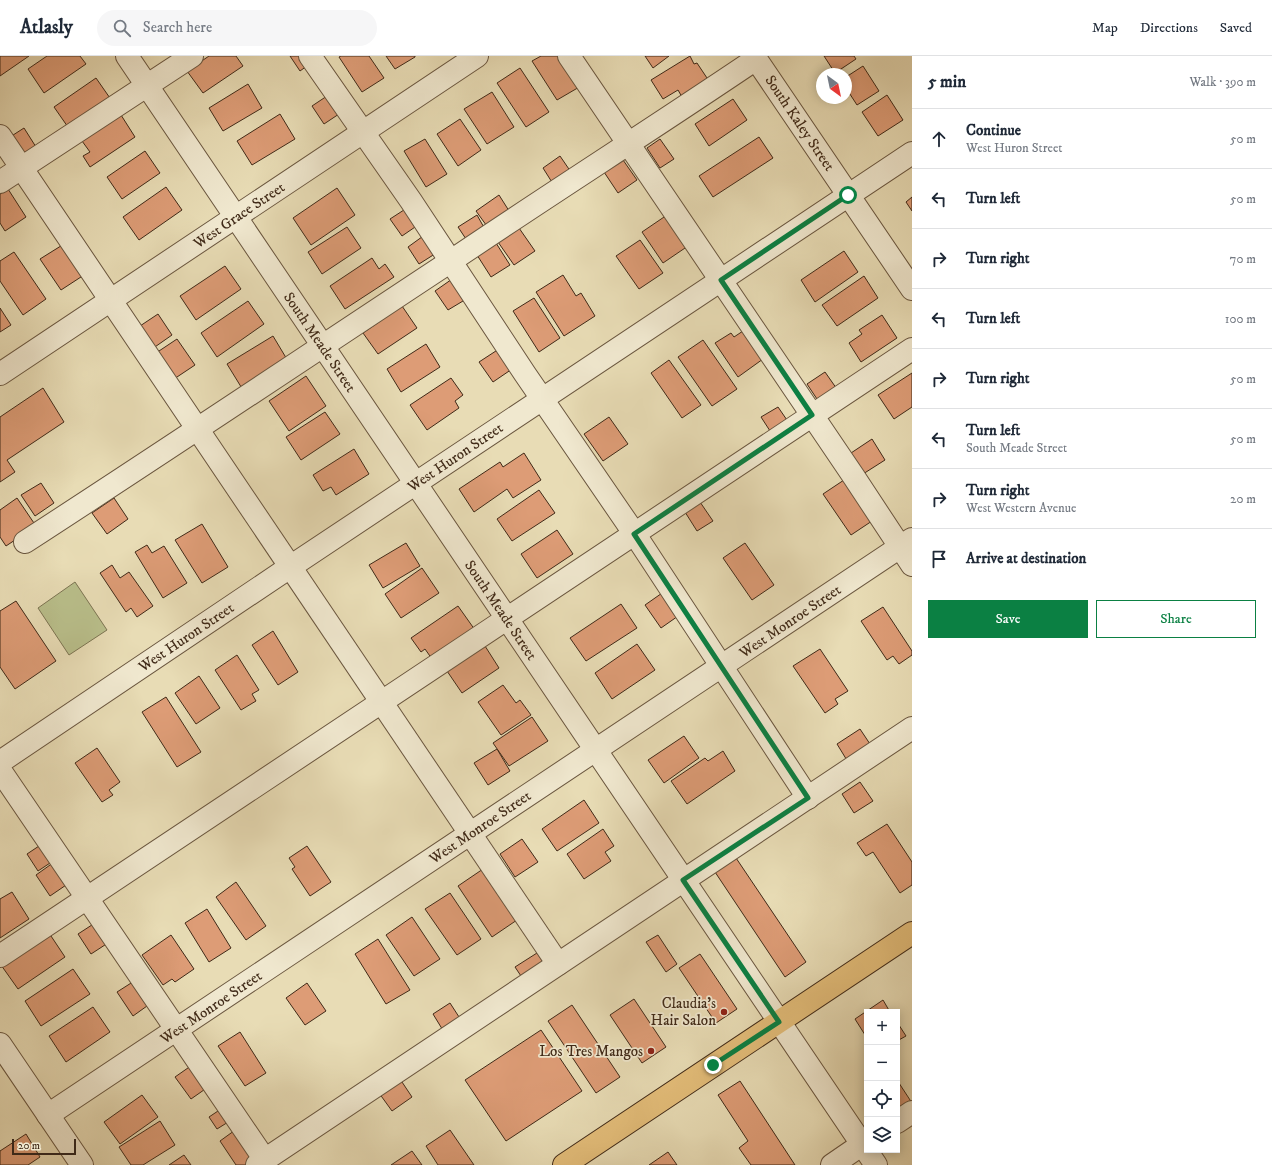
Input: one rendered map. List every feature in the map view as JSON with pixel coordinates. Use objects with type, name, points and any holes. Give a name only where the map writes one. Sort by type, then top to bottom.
[{"type":"main road","points":[[564,1165],[912,933]]},
{"type":"street","name":"South Meade Street","points":[[127,56],[779,1022],[864,1143]]},
{"type":"street","points":[[0,182],[147,87],[192,56]]},
{"type":"street","points":[[310,56],[412,201],[450,261],[634,534],[808,798]]},
{"type":"street","name":"West Grace Street","points":[[0,374],[477,56]]},
{"type":"street","points":[[569,56],[812,415],[906,543],[912,565]]},
{"type":"street","points":[[25,542],[198,430],[450,261],[629,145],[755,58]]},
{"type":"street","name":"South Kaley Street","points":[[755,58],[912,289]]},
{"type":"street","points":[[0,136],[558,964]]},
{"type":"street","name":"West Huron Street","points":[[0,762],[415,483],[912,153]]},
{"type":"street","points":[[0,956],[912,349]]},
{"type":"street","name":"West Monroe Street","points":[[48,1115],[906,543]]},
{"type":"street","points":[[0,770],[177,1029],[261,1162],[912,728]]},
{"type":"street","points":[[0,1044],[82,1165]]},
{"type":"street","points":[[900,1120],[912,1112]]},
{"type":"street","points":[[832,1165],[864,1143]]},
{"type":"street","name":"South Meade Street","points":[[869,1153],[876,1165]]},
{"type":"green space","points":[[75,582],[107,630],[69,655],[38,608]]},
{"type":"building","points":[[0,56],[29,56],[0,76]]},
{"type":"building","points":[[47,56],[80,56],[86,64],[44,93],[28,69]]},
{"type":"building","points":[[209,56],[236,56],[243,66],[203,93],[187,71]]},
{"type":"building","points":[[290,56],[306,56],[311,63],[300,71]]},
{"type":"building","points":[[369,56],[384,78],[362,92],[339,57]]},
{"type":"building","points":[[386,56],[415,56],[415,57],[395,69]]},
{"type":"building","points":[[541,56],[562,56],[581,86],[557,100],[532,61]]},
{"type":"building","points":[[645,56],[669,56],[653,68]]},
{"type":"building","points":[[690,56],[694,64],[697,63],[709,81],[682,97],[678,90],[663,99],[651,80]]},
{"type":"building","points":[[824,56],[854,56],[856,59],[842,68],[832,68]]},
{"type":"building","points":[[863,66],[879,91],[857,105],[852,97],[852,73]]},
{"type":"building","points":[[520,68],[549,112],[526,127],[497,83]]},
{"type":"building","points":[[96,78],[112,101],[70,130],[54,107]]},
{"type":"building","points":[[248,84],[262,108],[223,131],[209,108]]},
{"type":"building","points":[[492,92],[514,127],[487,144],[464,109]]},
{"type":"building","points":[[330,94],[342,112],[324,124],[312,106]]},
{"type":"building","points":[[887,95],[903,120],[878,136],[862,112]]},
{"type":"building","points":[[733,99],[747,120],[709,146],[695,124]]},
{"type":"building","points":[[280,114],[295,139],[252,165],[237,141]]},
{"type":"building","points":[[121,115],[135,137],[90,167],[83,156],[90,152],[82,141]]},
{"type":"building","points":[[460,119],[481,150],[458,166],[437,134]]},
{"type":"building","points":[[24,128],[36,147],[22,156],[10,137]]},
{"type":"building","points":[[759,137],[773,158],[713,197],[699,176]]},
{"type":"building","points":[[425,139],[447,174],[426,187],[404,151]]},
{"type":"building","points":[[660,139],[674,159],[660,168],[647,148]]},
{"type":"building","points":[[145,151],[160,173],[122,199],[107,177]]},
{"type":"building","points":[[560,156],[573,175],[555,187],[543,168]]},
{"type":"building","points":[[623,160],[637,180],[618,193],[604,172]]},
{"type":"building","points":[[166,187],[182,210],[139,240],[123,217]]},
{"type":"building","points":[[337,188],[355,215],[311,245],[293,218]]},
{"type":"building","points":[[8,189],[26,217],[5,231],[0,223],[0,194]]},
{"type":"building","points":[[499,195],[511,214],[489,229],[476,211]]},
{"type":"building","points":[[912,197],[912,211],[906,202]]},
{"type":"building","points":[[407,208],[418,225],[402,236],[390,219]]},
{"type":"building","points":[[477,215],[486,231],[468,242],[458,227]]},
{"type":"building","points":[[667,215],[688,246],[663,263],[642,232]]},
{"type":"building","points":[[347,227],[361,248],[322,274],[308,252]]},
{"type":"building","points":[[519,228],[535,251],[514,265],[498,242]]},
{"type":"building","points":[[426,234],[438,252],[419,264],[408,247]]},
{"type":"building","points":[[640,240],[663,273],[639,289],[616,256]]},
{"type":"building","points":[[496,243],[510,265],[491,277],[477,255]]},
{"type":"building","points":[[64,244],[84,275],[61,290],[40,259]]},
{"type":"building","points":[[844,251],[858,272],[815,302],[801,280]]},
{"type":"building","points":[[14,252],[46,299],[23,315],[0,281],[0,261]]},
{"type":"building","points":[[372,258],[379,269],[385,264],[394,277],[345,309],[330,286]]},
{"type":"building","points":[[225,266],[241,289],[196,320],[180,296]]},
{"type":"building","points":[[563,275],[576,296],[581,293],[595,316],[564,336],[536,292]]},
{"type":"building","points":[[864,276],[878,298],[837,326],[822,305]]},
{"type":"building","points":[[455,277],[468,298],[448,310],[435,291]]},
{"type":"building","points":[[534,298],[560,338],[539,352],[513,311]]},
{"type":"building","points":[[248,301],[264,324],[217,357],[201,333]]},
{"type":"building","points":[[402,306],[417,328],[378,354],[363,333]]},
{"type":"building","points":[[0,308],[11,325],[0,332]]},
{"type":"building","points":[[158,314],[172,335],[152,349],[137,328]]},
{"type":"building","points":[[882,315],[897,338],[861,362],[849,343],[862,334],[859,330]]},
{"type":"building","points":[[743,331],[763,359],[738,377],[715,343],[731,333],[734,337]]},
{"type":"building","points":[[273,336],[288,361],[243,390],[227,364]]},
{"type":"building","points":[[177,339],[195,365],[174,379],[156,353]]},
{"type":"building","points":[[703,340],[737,389],[712,406],[678,357]]},
{"type":"building","points":[[426,344],[440,367],[401,392],[387,369]]},
{"type":"building","points":[[502,347],[515,367],[493,382],[479,362]]},
{"type":"building","points":[[669,360],[701,405],[682,418],[651,373]]},
{"type":"building","points":[[825,372],[839,392],[821,405],[807,384]]},
{"type":"building","points":[[912,373],[912,407],[894,419],[878,395]]},
{"type":"building","points":[[306,376],[326,406],[289,431],[269,401]]},
{"type":"building","points":[[451,378],[463,395],[455,401],[459,408],[427,430],[410,405]]},
{"type":"building","points":[[43,388],[64,422],[7,460],[15,472],[0,482],[0,417]]},
{"type":"building","points":[[778,407],[789,423],[772,434],[761,417]]},
{"type":"building","points":[[325,412],[340,434],[301,460],[286,437]]},
{"type":"building","points":[[609,417],[628,444],[603,461],[584,434]]},
{"type":"building","points":[[872,439],[885,460],[863,474],[851,453]]},
{"type":"building","points":[[354,449],[369,474],[336,495],[331,487],[323,491],[313,475]]},
{"type":"building","points":[[524,453],[541,480],[513,498],[507,489],[474,512],[459,489],[500,462],[503,467]]},
{"type":"building","points":[[847,478],[875,519],[851,535],[823,494]]},
{"type":"building","points":[[41,483],[54,503],[35,516],[21,495]]},
{"type":"building","points":[[539,490],[555,513],[512,541],[497,519]]},
{"type":"building","points":[[17,498],[36,526],[6,546],[0,537],[0,510]]},
{"type":"building","points":[[114,498],[128,519],[107,534],[92,513]]},
{"type":"building","points":[[700,502],[713,521],[697,531],[685,512]]},
{"type":"building","points":[[202,524],[228,567],[202,583],[175,540]]},
{"type":"building","points":[[557,530],[573,554],[537,578],[521,554]]},
{"type":"building","points":[[406,543],[420,566],[383,588],[369,565]]},
{"type":"building","points":[[745,543],[774,585],[752,600],[723,558]]},
{"type":"building","points":[[147,545],[152,553],[164,546],[187,583],[163,598],[135,552]]},
{"type":"building","points":[[112,565],[120,578],[129,572],[153,606],[137,617],[131,608],[126,612],[100,573]]},
{"type":"building","points":[[422,568],[439,593],[401,618],[385,594]]},
{"type":"building","points":[[665,591],[681,614],[661,628],[645,605]]},
{"type":"building","points":[[16,601],[56,661],[15,689],[0,667],[0,611]]},
{"type":"building","points":[[621,604],[637,628],[586,661],[570,638]]},
{"type":"building","points":[[458,606],[475,630],[432,659],[425,649],[421,652],[411,638]]},
{"type":"building","points":[[883,607],[912,651],[912,655],[899,664],[893,656],[887,660],[861,621]]},
{"type":"building","points":[[273,631],[298,672],[278,685],[252,645]]},
{"type":"building","points":[[637,644],[655,670],[612,699],[595,673]]},
{"type":"building","points":[[485,646],[499,668],[462,693],[447,671]]},
{"type":"building","points":[[820,649],[848,691],[835,699],[838,704],[825,713],[793,666]]},
{"type":"building","points":[[237,655],[259,690],[252,694],[256,701],[241,710],[215,670]]},
{"type":"building","points":[[199,676],[220,708],[196,724],[175,693]]},
{"type":"building","points":[[503,685],[516,703],[520,700],[531,715],[501,735],[478,702]]},
{"type":"building","points":[[166,697],[201,752],[177,767],[142,712]]},
{"type":"building","points":[[532,717],[548,741],[509,766],[493,743]]},
{"type":"building","points":[[860,729],[872,747],[848,762],[837,744]]},
{"type":"building","points":[[684,736],[699,758],[664,783],[648,760]]},
{"type":"building","points":[[97,748],[120,782],[109,790],[113,795],[102,802],[75,763]]},
{"type":"building","points":[[497,749],[510,771],[488,785],[474,763]]},
{"type":"building","points":[[723,751],[735,771],[687,804],[671,781],[705,758],[708,761]]},
{"type":"building","points":[[860,782],[873,801],[854,813],[842,794]]},
{"type":"building","points":[[584,800],[599,823],[557,851],[542,829]]},
{"type":"building","points":[[887,824],[912,862],[912,885],[900,893],[873,852],[866,856],[857,843]]},
{"type":"building","points":[[603,829],[614,846],[605,852],[611,861],[584,879],[567,854]]},
{"type":"building","points":[[522,839],[538,862],[515,877],[500,854]]},
{"type":"building","points":[[45,842],[56,859],[38,871],[27,854]]},
{"type":"building","points":[[307,846],[331,882],[310,896],[292,869],[295,867],[289,858]]},
{"type":"building","points":[[734,855],[806,962],[785,977],[713,869]]},
{"type":"building","points":[[57,860],[72,881],[50,896],[36,875]]},
{"type":"building","points":[[483,869],[517,920],[492,937],[458,886]]},
{"type":"building","points":[[236,882],[266,926],[246,940],[216,897]]},
{"type":"building","points":[[12,892],[29,919],[0,938],[0,899]]},
{"type":"building","points":[[450,893],[481,939],[457,955],[425,909]]},
{"type":"building","points":[[207,909],[231,948],[209,962],[185,923]]},
{"type":"building","points":[[412,917],[440,959],[414,976],[386,935]]},
{"type":"building","points":[[98,921],[111,941],[91,954],[78,934]]},
{"type":"building","points":[[49,933],[65,957],[18,989],[1,965]]},
{"type":"building","points":[[171,935],[194,969],[175,982],[172,979],[163,985],[142,955]]},
{"type":"building","points":[[658,935],[677,964],[666,972],[646,942]]},
{"type":"building","points":[[378,939],[410,990],[386,1004],[355,954]]},
{"type":"building","points":[[537,953],[545,965],[523,979],[515,967]]},
{"type":"building","points":[[700,954],[737,1009],[716,1023],[679,968]]},
{"type":"building","points":[[73,969],[90,994],[41,1026],[25,1001]]},
{"type":"building","points":[[139,978],[154,1001],[133,1016],[117,992]]},
{"type":"building","points":[[307,983],[326,1011],[305,1025],[286,998]]},
{"type":"building","points":[[634,999],[666,1047],[642,1063],[610,1015]]},
{"type":"building","points":[[883,1000],[888,1009],[870,1009]]},
{"type":"building","points":[[450,1003],[461,1020],[444,1032],[433,1014]]},
{"type":"building","points":[[572,1005],[620,1077],[596,1093],[548,1021]]},
{"type":"building","points":[[93,1007],[110,1032],[66,1062],[49,1036]]},
{"type":"building","points":[[864,1013],[864,1033],[855,1019]]},
{"type":"building","points":[[900,1027],[906,1036],[900,1039]]},
{"type":"building","points":[[541,1030],[582,1091],[506,1141],[465,1080]]},
{"type":"building","points":[[240,1032],[266,1073],[245,1086],[218,1046]]},
{"type":"building","points":[[195,1063],[211,1085],[191,1099],[175,1077]]},
{"type":"building","points":[[400,1079],[412,1097],[392,1111],[379,1093]]},
{"type":"building","points":[[740,1081],[795,1165],[751,1165],[739,1148],[748,1141],[718,1095]]},
{"type":"building","points":[[900,1085],[912,1103],[900,1113]]},
{"type":"building","points":[[142,1095],[158,1117],[120,1144],[104,1122]]},
{"type":"building","points":[[224,1107],[233,1119],[217,1129],[209,1117]]},
{"type":"building","points":[[160,1121],[175,1145],[143,1165],[131,1165],[119,1147]]},
{"type":"building","points":[[238,1128],[258,1157],[246,1165],[236,1165],[220,1141]]},
{"type":"building","points":[[450,1130],[474,1165],[438,1165],[426,1146]]},
{"type":"building","points":[[26,1134],[40,1157],[28,1165],[0,1165],[0,1151]]},
{"type":"building","points":[[412,1151],[422,1165],[391,1165]]},
{"type":"building","points":[[668,1152],[677,1165],[649,1165]]},
{"type":"building","points":[[184,1155],[191,1165],[169,1165]]},
{"type":"place","name":"Claudia's Hair Salon","points":[[724,1012]]},
{"type":"place","name":"Los Tres Mangos","points":[[651,1051]]},
{"type":"route","points":[[713,1065],[779,1022],[683,880],[808,798],[634,534],[812,415],[765,348],[721,280],[848,195]]}]
